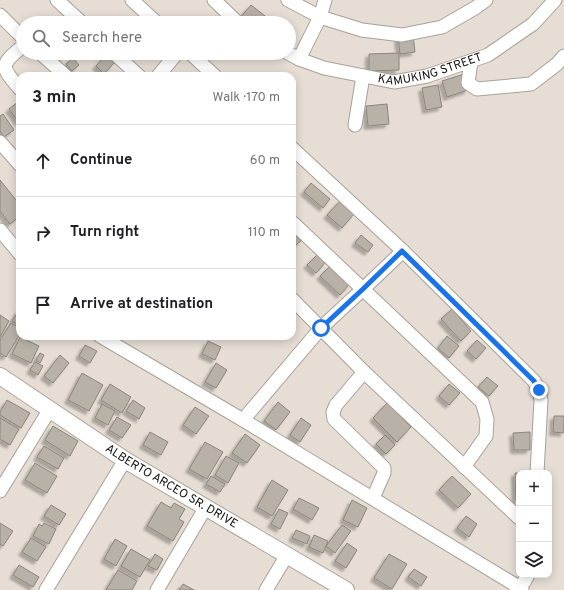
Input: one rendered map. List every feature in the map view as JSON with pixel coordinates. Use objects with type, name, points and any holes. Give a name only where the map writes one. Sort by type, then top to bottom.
[{"type":"street","points":[[57,0],[74,16]]},
{"type":"street","points":[[132,0],[149,16]]},
{"type":"street","points":[[214,0],[231,16]]},
{"type":"street","points":[[288,0],[320,17],[362,30],[402,35],[442,27],[486,0]]},
{"type":"street","points":[[296,52],[320,17],[325,0]]},
{"type":"street","name":"KAMUKING STREET","points":[[296,57],[324,68],[394,82],[427,76],[488,55],[533,24],[555,0]]},
{"type":"street","points":[[0,15],[16,31]]},
{"type":"street","points":[[16,52],[7,59],[4,66],[6,73],[16,84]]},
{"type":"street","points":[[472,61],[468,83],[477,89],[531,84],[557,64],[564,56]]},
{"type":"street","points":[[48,60],[61,72]]},
{"type":"street","points":[[122,60],[135,72]]},
{"type":"street","points":[[161,72],[171,60]]},
{"type":"street","points":[[198,60],[211,72]]},
{"type":"street","points":[[355,125],[363,76]]},
{"type":"street","points":[[0,142],[16,160]]},
{"type":"street","points":[[296,152],[402,251],[534,381],[539,390],[541,400],[537,470]]},
{"type":"street","points":[[296,226],[482,402],[487,419],[486,436],[464,467]]},
{"type":"street","points":[[0,230],[16,249]]},
{"type":"street","points":[[243,420],[321,328],[402,251]]},
{"type":"street","points":[[296,303],[364,372],[516,515]]},
{"type":"street","points":[[107,340],[522,586]]},
{"type":"street","points":[[364,372],[336,405],[333,412],[334,419],[384,468],[384,473],[373,498]]},
{"type":"street","name":"ALBERTO ARCEO SR. DRIVE","points":[[0,376],[125,460],[346,590]]},
{"type":"street","points":[[0,491],[50,409]]},
{"type":"street","points":[[46,590],[125,460]]},
{"type":"street","points":[[156,590],[206,507]]},
{"type":"street","points":[[266,590],[287,555]]},
{"type":"building","points":[[251,5],[265,16],[242,16]]},
{"type":"building","points":[[413,35],[415,52],[400,54],[398,37]]},
{"type":"building","points":[[399,53],[399,70],[369,71],[369,54]]},
{"type":"building","points":[[71,60],[75,60],[79,65],[72,71],[66,64]]},
{"type":"building","points":[[101,60],[111,60],[114,63],[106,72],[102,72],[96,66]]},
{"type":"building","points":[[464,74],[468,90],[447,97],[442,81]]},
{"type":"building","points":[[438,85],[442,107],[426,110],[422,88]]},
{"type":"building","points":[[16,104],[16,119],[9,109]]},
{"type":"building","points":[[387,104],[389,124],[368,126],[366,106]]},
{"type":"building","points":[[3,114],[14,130],[4,137],[0,131],[0,116]]},
{"type":"building","points":[[0,180],[16,200],[16,219],[10,224],[0,211]]},
{"type":"building","points":[[311,183],[330,199],[323,208],[304,192]]},
{"type":"building","points":[[340,201],[354,214],[342,228],[327,215]]},
{"type":"building","points":[[296,235],[301,241],[296,245]]},
{"type":"building","points":[[361,235],[373,245],[368,252],[355,243]]},
{"type":"building","points":[[318,254],[326,262],[316,273],[307,265]]},
{"type":"building","points":[[330,266],[349,285],[340,295],[320,276]]},
{"type":"building","points":[[452,309],[471,331],[461,341],[441,319]]},
{"type":"building","points":[[0,315],[9,321],[0,337]]},
{"type":"building","points":[[16,315],[16,324],[12,321]]},
{"type":"building","points":[[11,323],[16,326],[16,340],[6,357],[0,353],[0,340]]},
{"type":"building","points":[[447,336],[459,346],[449,358],[438,348]]},
{"type":"building","points":[[19,340],[26,340],[39,346],[31,363],[12,354]]},
{"type":"building","points":[[477,340],[486,348],[476,359],[467,351]]},
{"type":"building","points":[[208,341],[221,347],[215,360],[202,354]]},
{"type":"building","points":[[85,345],[97,351],[90,363],[79,356]]},
{"type":"building","points":[[40,353],[44,355],[40,363],[36,360]]},
{"type":"building","points":[[60,355],[69,363],[53,383],[44,376]]},
{"type":"building","points":[[35,362],[43,366],[38,375],[30,370]]},
{"type":"building","points":[[216,363],[227,370],[216,388],[205,382]]},
{"type":"building","points":[[82,373],[103,385],[89,411],[68,400]]},
{"type":"building","points":[[487,377],[498,386],[489,396],[478,387]]},
{"type":"building","points":[[110,384],[131,397],[122,413],[101,400]]},
{"type":"building","points":[[449,384],[460,393],[449,405],[439,396]]},
{"type":"building","points":[[7,400],[30,413],[21,428],[0,415],[0,412]]},
{"type":"building","points":[[133,400],[145,408],[139,419],[126,411]]},
{"type":"building","points":[[278,402],[290,412],[276,430],[264,421]]},
{"type":"building","points":[[387,403],[411,427],[397,442],[373,418]]},
{"type":"building","points":[[102,404],[115,411],[108,425],[95,418]]},
{"type":"building","points":[[195,407],[209,416],[196,434],[183,425]]},
{"type":"building","points":[[554,416],[564,416],[564,433],[553,432]]},
{"type":"building","points":[[117,417],[131,425],[122,438],[109,430]]},
{"type":"building","points":[[0,418],[19,429],[10,445],[0,439]]},
{"type":"building","points":[[301,418],[311,425],[300,442],[290,435]]},
{"type":"building","points":[[53,426],[78,441],[70,456],[45,440]]},
{"type":"building","points":[[150,432],[168,442],[161,455],[143,445]]},
{"type":"building","points":[[530,432],[530,450],[514,450],[513,433]]},
{"type":"building","points":[[245,434],[260,445],[247,463],[232,453]]},
{"type":"building","points":[[385,435],[395,445],[386,454],[376,444]]},
{"type":"building","points":[[205,442],[223,452],[207,479],[189,469]]},
{"type":"building","points":[[44,446],[64,458],[58,469],[37,457]]},
{"type":"building","points":[[226,456],[239,463],[228,483],[215,475]]},
{"type":"building","points":[[35,463],[57,476],[47,493],[25,480]]},
{"type":"building","points":[[515,473],[516,473],[516,501]]},
{"type":"building","points":[[211,476],[225,484],[220,492],[206,484]]},
{"type":"building","points":[[452,476],[471,494],[458,508],[439,490]]},
{"type":"building","points":[[272,480],[288,490],[272,516],[257,507]]},
{"type":"building","points":[[299,498],[319,508],[312,520],[293,509]]},
{"type":"building","points":[[352,500],[367,508],[358,527],[343,520]]},
{"type":"building","points":[[161,502],[171,508],[174,503],[185,509],[179,519],[184,522],[173,541],[147,526]]},
{"type":"building","points":[[51,505],[66,514],[59,525],[44,516]]},
{"type":"building","points":[[279,509],[288,513],[280,529],[271,524]]},
{"type":"building","points":[[466,516],[477,524],[469,537],[457,528]]},
{"type":"building","points":[[0,523],[13,531],[3,546],[0,544]]},
{"type":"building","points":[[44,523],[56,529],[49,544],[33,536],[39,524],[42,526]]},
{"type":"building","points":[[342,525],[351,531],[335,553],[326,546]]},
{"type":"building","points":[[296,530],[310,536],[307,544],[292,538]]},
{"type":"building","points":[[314,535],[328,541],[323,553],[309,547]]},
{"type":"building","points":[[31,538],[46,547],[37,561],[22,552]]},
{"type":"building","points":[[115,539],[127,546],[116,566],[104,559]]},
{"type":"building","points":[[347,543],[357,550],[346,568],[335,561]]},
{"type":"building","points":[[131,549],[150,560],[140,577],[121,566]]},
{"type":"building","points":[[155,554],[163,559],[157,570],[148,566]]},
{"type":"building","points":[[389,554],[407,564],[392,589],[374,578]]},
{"type":"building","points":[[19,565],[39,577],[33,587],[13,575]]},
{"type":"building","points":[[414,569],[427,577],[421,586],[408,577]]},
{"type":"building","points":[[118,570],[137,581],[132,590],[106,590]]},
{"type":"building","points":[[183,584],[194,590],[179,590]]},
{"type":"route","points":[[321,328],[402,251],[534,381],[539,390]]}]
